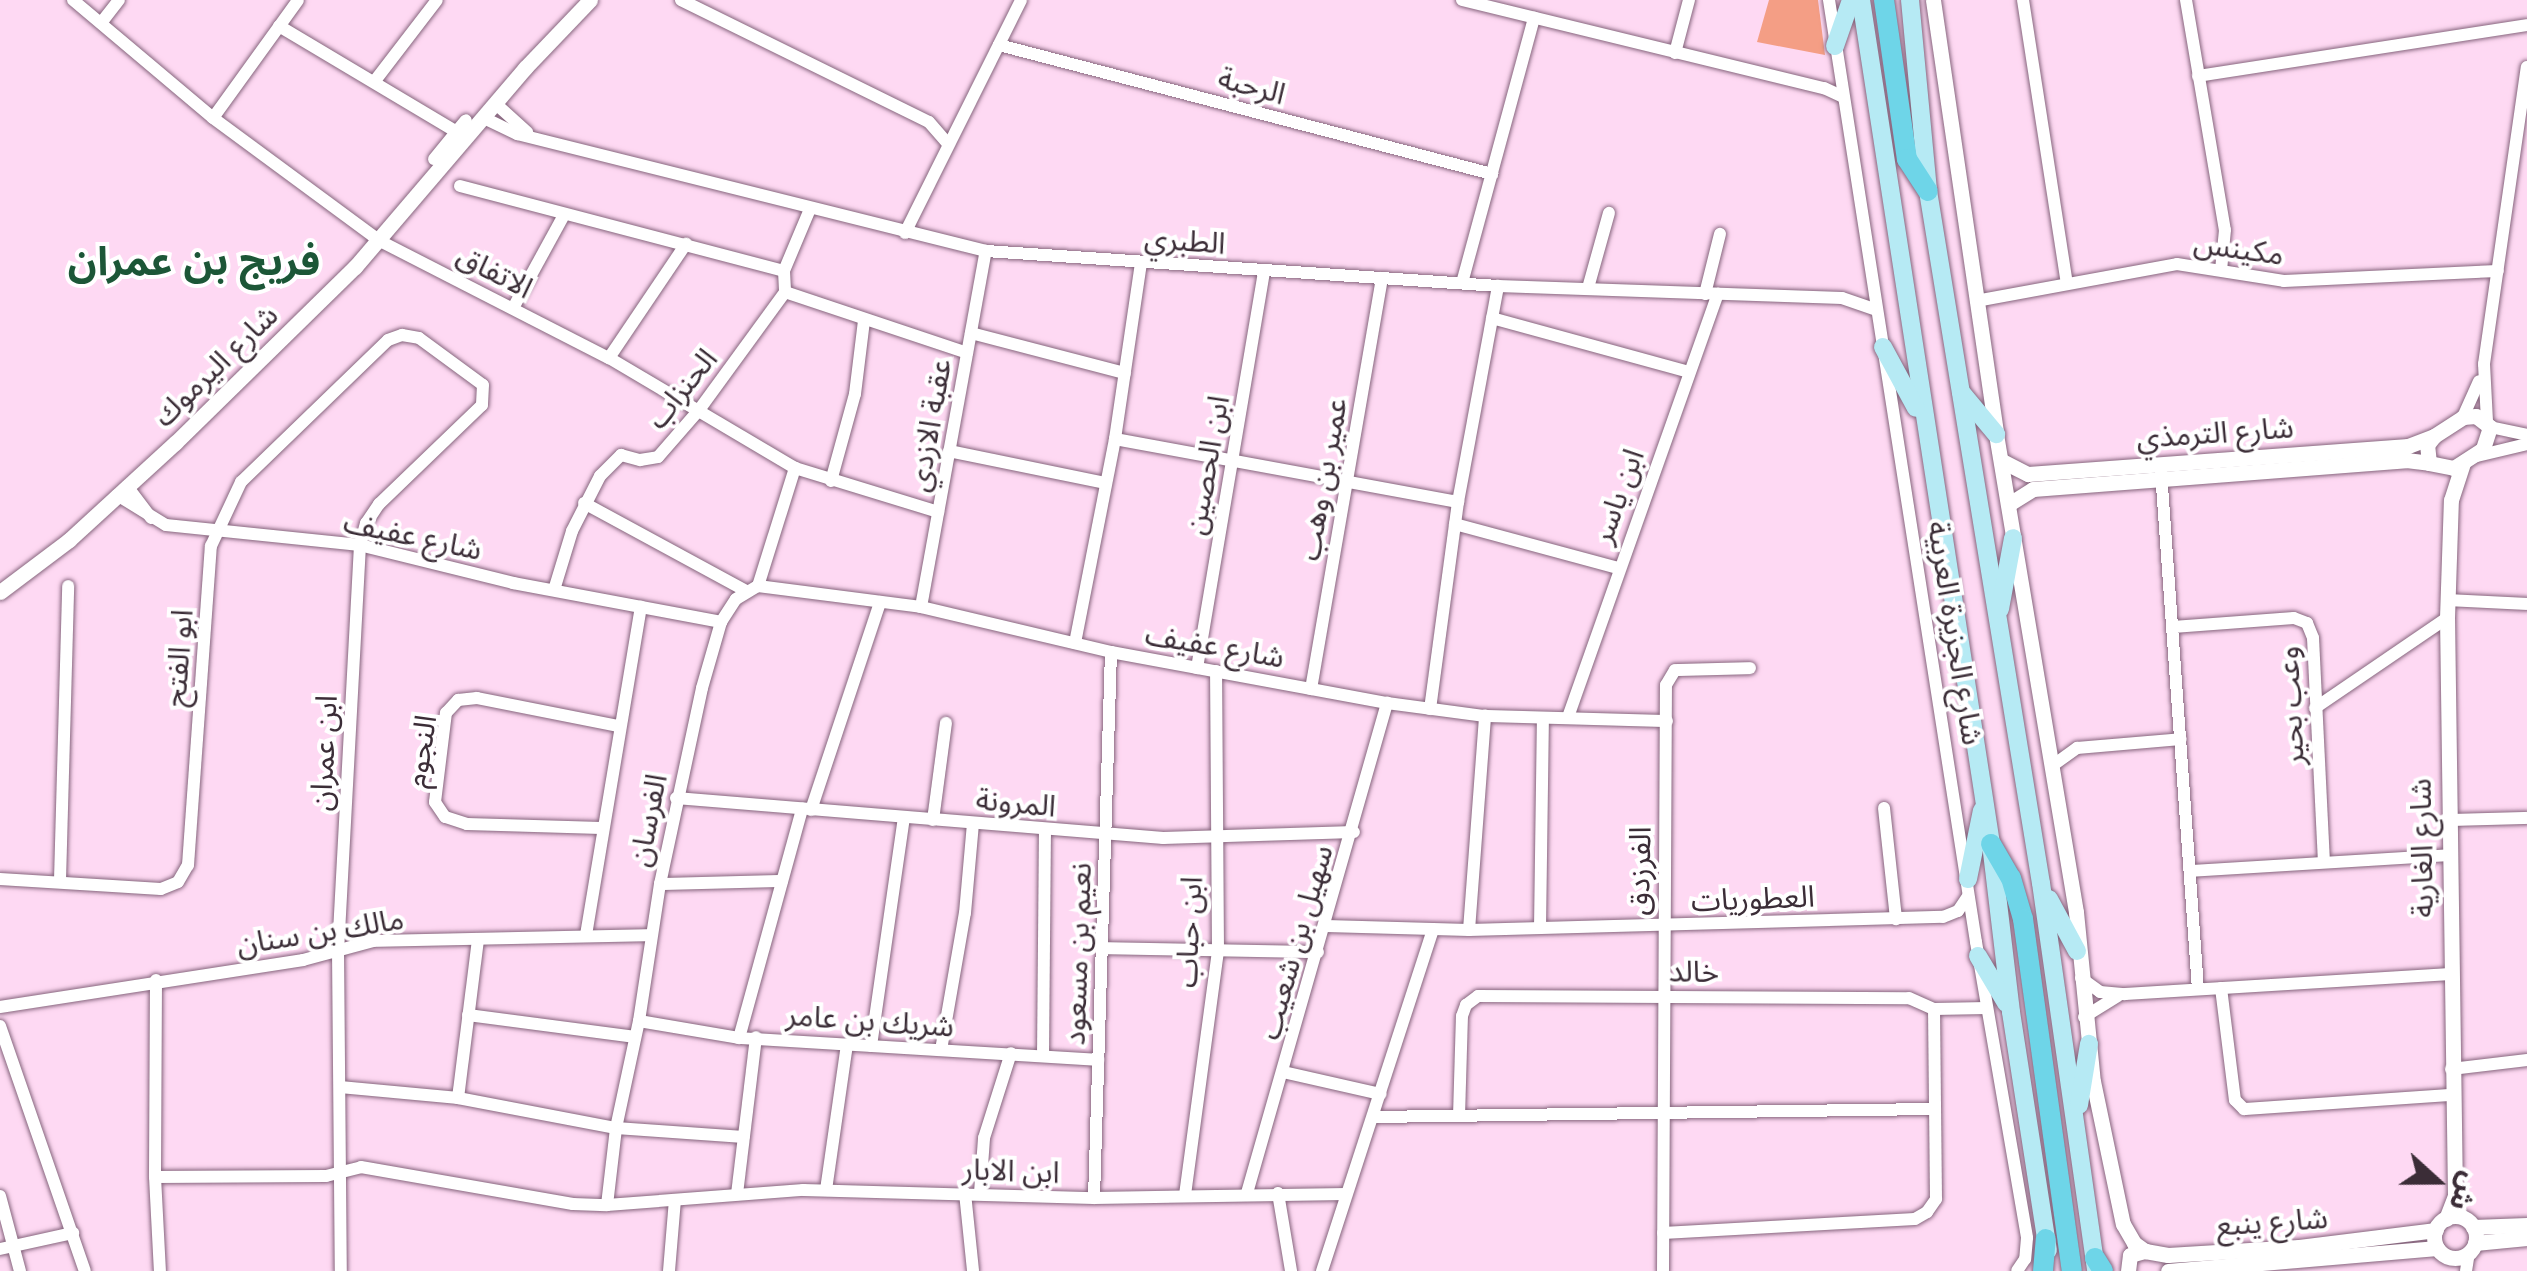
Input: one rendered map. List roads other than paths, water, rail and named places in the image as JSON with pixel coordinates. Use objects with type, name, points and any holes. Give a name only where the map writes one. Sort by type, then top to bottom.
[{"type":"main road","points":[[1835,46],[1851,0]]},
{"type":"main road","name":"شارع الجزيرة العربية","points":[[1861,0],[1991,844],[2010,1012],[2051,1271]]},
{"type":"main road","points":[[1884,0],[1907,159],[1928,191]]},
{"type":"main road","name":"شارع الجزيرة العربية","points":[[1910,0],[1928,191],[1957,388],[2041,883],[2098,1267]]},
{"type":"main road","points":[[1882,347],[1924,422]]},
{"type":"main road","points":[[1957,388],[1996,434]]},
{"type":"main road","points":[[1999,645],[2004,577],[2014,538]]},
{"type":"main road","points":[[1969,885],[1984,805]]},
{"type":"main road","points":[[1991,844],[2010,878],[2023,919],[2072,1271]]},
{"type":"main road","points":[[2041,883],[2078,951]]},
{"type":"main road","points":[[1977,949],[2010,1012]]},
{"type":"main road","points":[[2077,1120],[2089,1044]]},
{"type":"main road","points":[[2043,1271],[2046,1239]]},
{"type":"street","name":"الاتفاق","points":[[73,0],[213,118],[380,241],[609,358],[795,468],[938,512]]},
{"type":"street","points":[[101,23],[119,0]]},
{"type":"street","points":[[213,118],[298,0]]},
{"type":"street","points":[[374,82],[437,0]]},
{"type":"street","name":"شارع اليرموك","points":[[567,22],[575,0]]},
{"type":"street","name":"شارع اليرموك","points":[[0,592],[122,491],[380,241],[590,0]]},
{"type":"street","points":[[681,0],[929,122],[940,124],[960,118]]},
{"type":"street","points":[[906,233],[947,143],[1021,0]]},
{"type":"street","points":[[1462,0],[1842,96]]},
{"type":"street","points":[[1675,53],[1689,0]]},
{"type":"street","name":"شارع الجزيرة العربية","points":[[1830,0],[1977,949],[2027,1238],[2025,1260],[2017,1271]]},
{"type":"street","points":[[1933,0],[1996,434],[2076,912],[2084,1017],[2120,1213],[2127,1234],[2145,1251],[2130,1256],[2128,1271]]},
{"type":"street","points":[[2023,0],[2067,283]]},
{"type":"street","points":[[2186,0],[2225,230],[2221,270]]},
{"type":"street","points":[[1462,283],[1534,18]]},
{"type":"street","points":[[2198,76],[2527,25]]},
{"type":"street","points":[[279,26],[456,132]]},
{"type":"street","name":"الرحبة","points":[[999,45],[1492,174]]},
{"type":"street","points":[[2488,424],[2484,364],[2498,271],[2520,168],[2527,66]]},
{"type":"street","points":[[1814,86],[1838,68]]},
{"type":"street","name":"الطبري","points":[[496,104],[537,138]]},
{"type":"street","name":"الطبري","points":[[484,118],[507,131],[986,251],[1498,286],[1842,298],[1876,310]]},
{"type":"street","points":[[434,159],[466,120]]},
{"type":"street","points":[[929,122],[947,143]]},
{"type":"street","points":[[460,186],[784,271]]},
{"type":"street","points":[[810,209],[784,271],[785,292],[967,353]]},
{"type":"street","points":[[1588,288],[1610,213]]},
{"type":"street","points":[[513,308],[564,215]]},
{"type":"street","name":"ابن ياسر","points":[[1568,717],[1689,372],[1711,294],[1720,234]]},
{"type":"street","points":[[609,358],[686,244]]},
{"type":"street","name":"عقبة الازدي","points":[[920,607],[986,251]]},
{"type":"street","points":[[1075,643],[1115,439],[1141,262]]},
{"type":"street","name":"مكينس","points":[[1976,300],[2177,264],[2284,281],[2498,271]]},
{"type":"street","name":"ابن الحصين","points":[[1196,668],[1264,270]]},
{"type":"street","name":"عمير بن وهب","points":[[1311,688],[1382,278]]},
{"type":"street","name":"الطبري","points":[[1842,298],[1872,282]]},
{"type":"street","points":[[1430,710],[1458,502],[1498,286]]},
{"type":"street","name":"الحنزاب","points":[[554,590],[584,503],[614,459],[622,455],[640,460],[658,457],[699,410],[785,292]]},
{"type":"street","points":[[1492,318],[1689,372]]},
{"type":"street","points":[[831,481],[854,394],[864,320]]},
{"type":"street","points":[[971,332],[1125,372]]},
{"type":"street","name":"ابو الفتح","points":[[0,879],[161,888],[178,882],[188,865],[210,554],[216,528],[241,482],[388,340],[402,335]]},
{"type":"street","name":"ابن عمران","points":[[341,1271],[338,950],[360,545],[366,523],[378,504],[482,404],[486,394],[483,386],[454,361],[419,338],[402,335]]},
{"type":"street","points":[[2434,465],[2427,445],[2462,417],[2484,364]]},
{"type":"street","points":[[2462,417],[2527,436]]},
{"type":"street","name":"شارع الغارية","points":[[2471,1236],[2455,1196],[2451,1095],[2448,600],[2451,500],[2469,460],[2488,444],[2488,424]]},
{"type":"street","name":"شارع الترمذي","points":[[2009,504],[2033,488],[2408,446],[2434,436]]},
{"type":"street","points":[[1115,439],[1232,457],[1458,502]]},
{"type":"street","points":[[2469,460],[2527,444]]},
{"type":"street","points":[[949,451],[1104,483]]},
{"type":"street","name":"شارع الترمذي","points":[[2002,461],[2028,474],[2406,460],[2434,465],[2469,460]]},
{"type":"street","name":"شارع الغارية","points":[[2434,465],[2451,500]]},
{"type":"street","name":"الفرسان","points":[[607,1205],[616,1128],[639,1021],[650,935],[676,798],[721,622],[752,588],[795,468]]},
{"type":"street","points":[[2161,472],[2198,990]]},
{"type":"street","name":"شارع عفيف","points":[[122,491],[152,520],[173,527],[216,528],[360,545],[554,590],[721,622]]},
{"type":"street","points":[[584,503],[752,588]]},
{"type":"street","points":[[1456,524],[1618,568]]},
{"type":"street","points":[[60,880],[68,586]]},
{"type":"street","name":"شارع عفيف","points":[[752,588],[920,607],[1111,652],[1430,710],[1485,716],[1667,720]]},
{"type":"street","points":[[2448,600],[2527,604]]},
{"type":"street","points":[[739,1038],[782,881],[880,602]]},
{"type":"street","points":[[586,935],[641,608]]},
{"type":"street","name":"وعب بحير","points":[[2172,627],[2294,618],[2307,623],[2313,638],[2324,862]]},
{"type":"street","points":[[2316,708],[2448,618]]},
{"type":"street","name":"نعيم بن مسعود","points":[[1094,1198],[1111,652]]},
{"type":"street","name":"الفرزدق","points":[[1663,1271],[1666,685],[1675,670],[1750,668]]},
{"type":"street","name":"ابن حباب","points":[[1186,1195],[1218,950],[1216,671]]},
{"type":"street","name":"النجوم","points":[[601,828],[468,824],[445,818],[435,802],[446,713],[458,700],[477,698],[619,726]]},
{"type":"street","name":"سهيل بن شعيب","points":[[1247,1193],[1354,832],[1387,703]]},
{"type":"street","points":[[1468,930],[1485,716]]},
{"type":"street","points":[[1540,928],[1543,718]]},
{"type":"street","points":[[933,820],[946,723]]},
{"type":"street","points":[[2052,766],[2077,748],[2181,740]]},
{"type":"street","name":"المرونة","points":[[676,798],[1106,835],[1354,832]]},
{"type":"street","points":[[1884,808],[1896,918]]},
{"type":"street","points":[[871,1046],[904,818]]},
{"type":"street","points":[[2448,820],[2527,818]]},
{"type":"street","points":[[941,1050],[965,912],[973,824]]},
{"type":"street","points":[[1043,1056],[1046,830]]},
{"type":"street","points":[[2190,871],[2448,855]]},
{"type":"street","points":[[660,884],[782,881]]},
{"type":"street","points":[[1943,917],[1958,911],[1969,885]]},
{"type":"street","points":[[1943,917],[1960,923],[1977,949]]},
{"type":"street","name":"العطوريات","points":[[1326,926],[1468,930],[1943,917]]},
{"type":"street","points":[[1322,1271],[1433,930]]},
{"type":"street","name":"مالك بن سنان","points":[[0,1007],[304,960],[373,941],[650,935]]},
{"type":"street","points":[[458,1098],[478,939]]},
{"type":"street","points":[[1102,948],[1318,952]]},
{"type":"street","points":[[2081,978],[2100,992],[2125,994],[2450,974]]},
{"type":"street","points":[[156,980],[155,1176],[160,1271]]},
{"type":"street","points":[[2221,988],[2236,1100],[2244,1110],[2451,1095]]},
{"type":"street","points":[[2084,1017],[2106,1000],[2125,994]]},
{"type":"street","name":"خالد","points":[[1459,1116],[1462,1016],[1466,1005],[1478,996],[1909,998],[1934,1010],[1987,1008]]},
{"type":"street","points":[[1662,1233],[1915,1218],[1936,1199],[1934,1010]]},
{"type":"street","points":[[468,1015],[634,1037]]},
{"type":"street","name":"شريك بن عامر","points":[[639,1021],[739,1038],[1098,1060]]},
{"type":"street","points":[[0,1026],[85,1271]]},
{"type":"street","points":[[737,1194],[756,1037]]},
{"type":"street","points":[[826,1190],[847,1044]]},
{"type":"street","points":[[980,1193],[984,1138],[1011,1054]]},
{"type":"street","points":[[2451,1069],[2527,1060]]},
{"type":"street","points":[[1283,1072],[1381,1094]]},
{"type":"street","points":[[340,1087],[458,1098],[616,1128],[744,1137]]},
{"type":"street","points":[[1373,1117],[1934,1108]]},
{"type":"street","name":"ابن الابار","points":[[155,1176],[326,1176],[361,1167],[573,1204],[607,1205],[826,1190],[1094,1198],[1346,1194]]},
{"type":"street","points":[[964,1193],[973,1271]]},
{"type":"street","points":[[1278,1193],[1291,1271]]},
{"type":"street","points":[[0,1196],[7,1247],[20,1271]]},
{"type":"street","name":"شارع الغارية","points":[[2440,1224],[2455,1196]]},
{"type":"street","points":[[669,1271],[675,1200]]},
{"type":"street","name":"شارع ينبع","points":[[2145,1251],[2168,1255],[2299,1247],[2440,1224],[2456,1216],[2471,1236],[2452,1258],[2437,1248],[2168,1271]]},
{"type":"street","points":[[2437,1248],[2440,1224]]},
{"type":"street","points":[[2471,1236],[2527,1225]]},
{"type":"street","points":[[7,1247],[74,1233]]},
{"type":"street","points":[[2471,1236],[2527,1238]]},
{"type":"street","points":[[2466,1271],[2471,1236]]},
{"type":"district","name":"فريج بن عمران","points":[[194,260]]}]
